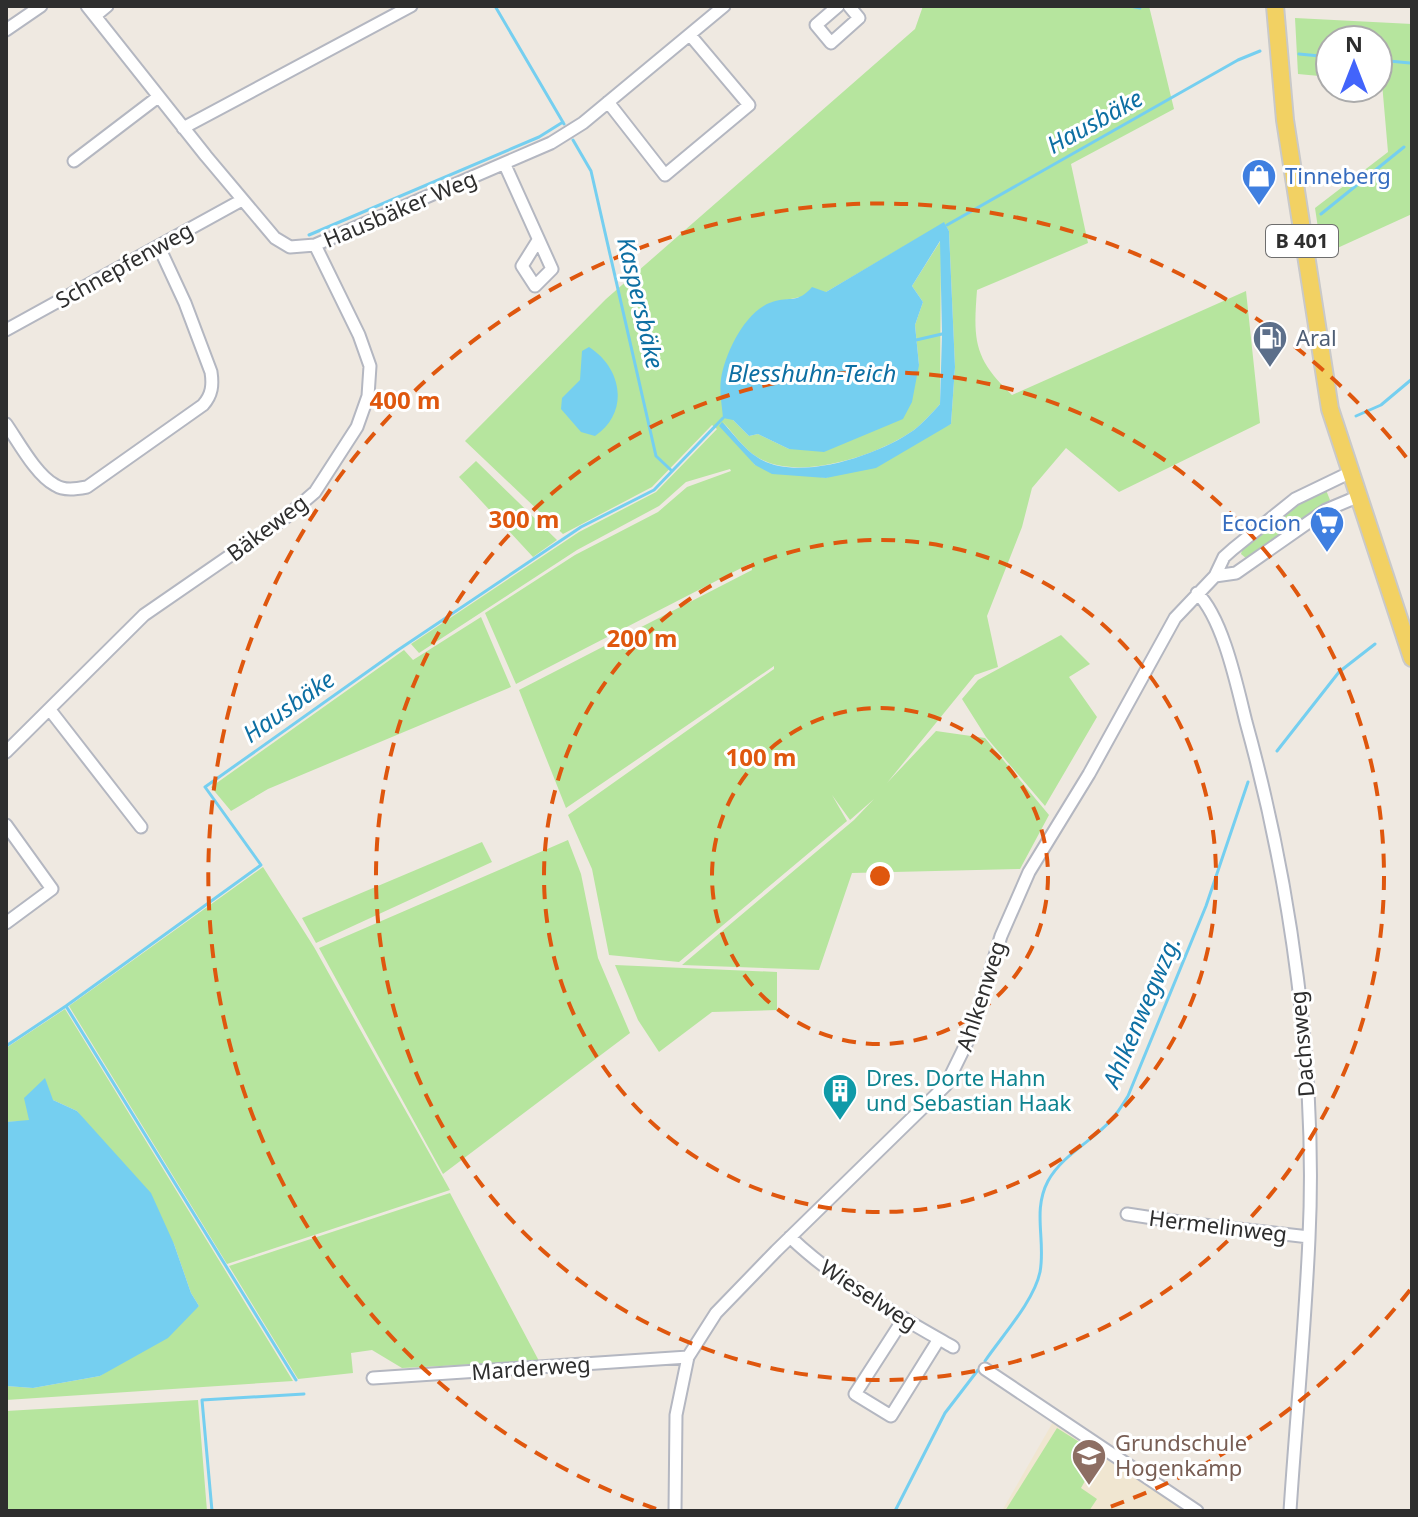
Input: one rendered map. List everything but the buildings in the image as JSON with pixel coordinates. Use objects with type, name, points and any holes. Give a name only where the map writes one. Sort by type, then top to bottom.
[{"type":"main road","name":"B 401","points":[[1275,6],[1285,120],[1330,409],[1412,658]]},
{"type":"street","points":[[6,30],[41,6]]},
{"type":"street","points":[[91,11],[107,6]]},
{"type":"street","points":[[183,128],[411,6]]},
{"type":"street","name":"Hausbäker Weg","points":[[91,11],[242,200],[283,244],[290,247],[315,245],[551,143],[583,123],[724,6]]},
{"type":"street","points":[[838,6],[816,25],[831,43],[859,18],[849,6]]},
{"type":"street","points":[[608,102],[665,175],[749,105],[690,35]]},
{"type":"street","points":[[74,161],[158,97]]},
{"type":"street","points":[[505,165],[537,242]]},
{"type":"street","name":"Schnepfenweg","points":[[8,325],[242,200]]},
{"type":"street","name":"Bäkeweg","points":[[6,752],[144,615],[286,517],[315,492],[357,427],[368,396],[370,366],[359,335],[315,245]]},
{"type":"street","points":[[6,424],[48,480],[65,489],[77,489],[87,487],[203,405],[213,384],[211,372],[185,303],[159,247]]},
{"type":"street","name":"Ahlkenweg","points":[[675,1511],[676,1415],[688,1357],[716,1313],[946,1085],[971,1034],[1006,922],[1029,872],[1089,774],[1175,618],[1215,576],[1224,557],[1295,499],[1349,473]]},
{"type":"street","name":"Ahlkenweg","points":[[1215,576],[1236,573],[1326,510],[1357,497]]},
{"type":"street","name":"Dachsweg","points":[[1197,593],[1208,604],[1230,664],[1262,779],[1283,880],[1302,1017],[1310,1148],[1309,1237],[1290,1511]]},
{"type":"street","points":[[50,710],[141,827]]},
{"type":"street","points":[[6,825],[52,889],[6,923]]},
{"type":"street","name":"Hermelinweg","points":[[1127,1214],[1309,1237]]},
{"type":"street","name":"Wieselweg","points":[[790,1237],[813,1259],[953,1347]]},
{"type":"street","points":[[904,1318],[855,1394],[891,1416],[939,1339]]},
{"type":"street","name":"Marderweg","points":[[373,1378],[688,1357]]},
{"type":"street","points":[[985,1369],[1197,1511]]},
{"type":"shaded area","name":"Grundschule Hogenkamp","points":[[1057,1415],[1197,1511],[1002,1511]]},
{"type":"green space","points":[[923,6],[1149,6],[1174,109],[1071,164],[1088,243],[977,290],[975,323],[979,348],[990,371],[1012,395],[1246,291],[1260,423],[1119,492],[1066,448],[1032,488],[1022,527],[987,616],[998,667],[975,675],[887,783],[936,731],[985,738],[1049,815],[1020,869],[852,873],[819,970],[682,965],[854,820],[874,799],[850,820],[832,795],[847,821],[679,962],[609,955],[592,869],[568,815],[774,669],[774,666],[566,808],[519,690],[752,570],[751,563],[516,684],[485,613],[575,555],[658,512],[687,487],[731,471],[686,482],[659,506],[577,550],[419,653],[411,644],[579,532],[656,492],[717,429],[712,425],[652,487],[563,534],[465,441],[606,299],[915,29]],"holes":[[[944,223],[949,231],[955,367],[951,424],[826,478],[755,465],[723,422],[757,457],[793,467],[815,466],[859,456],[899,439],[917,427],[940,404],[941,240],[912,286],[923,302],[915,325],[919,365],[789,449],[758,434],[749,436],[733,420],[770,303],[826,292]]]},
{"type":"green space","points":[[1295,18],[1412,24],[1412,214],[1322,255],[1315,208],[1388,152],[1384,104],[1394,104],[1394,24],[1314,24],[1314,76],[1298,74]]},
{"type":"green space","points":[[476,461],[557,540],[533,557],[459,477]]},
{"type":"green space","points":[[1326,490],[1330,500],[1253,557],[1247,559],[1241,554],[1243,546],[1252,543],[1302,499]]},
{"type":"green space","points":[[481,617],[511,687],[268,789],[231,811],[211,787],[404,650],[413,660]]},
{"type":"green space","points":[[1061,635],[1090,664],[1069,677],[1097,717],[1045,806],[986,737],[962,699],[978,680]]},
{"type":"green space","points":[[568,840],[581,874],[598,958],[630,1033],[443,1174],[319,948]]},
{"type":"green space","points":[[482,842],[492,862],[316,943],[302,918]]},
{"type":"green space","points":[[263,867],[314,947],[450,1190],[227,1264],[69,1006]]},
{"type":"green space","points":[[615,965],[777,972],[777,1010],[712,1012],[659,1052],[638,1020]]},
{"type":"green space","points":[[65,1009],[293,1381],[6,1400],[6,1386],[33,1388],[100,1376],[199,1306],[191,1293],[174,1244],[77,1111],[53,1100],[29,1121],[6,1122],[6,1048]]},
{"type":"green space","points":[[450,1193],[539,1361],[402,1368],[372,1350],[351,1353],[353,1373],[298,1379],[229,1266]]},
{"type":"green space","points":[[198,1400],[207,1511],[6,1511],[6,1411]]},
{"type":"green space","points":[[1057,1428],[1100,1455],[1081,1488],[1097,1499],[1089,1511],[1005,1511]]},
{"type":"water","name":"Blesshuhn-Teich","points":[[944,222],[949,231],[955,367],[951,424],[876,468],[826,478],[772,474],[755,465],[719,426],[722,422],[757,457],[774,465],[815,467],[880,449],[917,427],[940,404],[940,241],[912,286],[923,302],[915,325],[919,365],[912,402],[903,419],[824,452],[789,449],[758,434],[749,436],[733,420],[723,418],[720,388],[723,369],[738,334],[762,307],[772,302],[798,298],[812,287],[826,292]]},
{"type":"water","points":[[589,347],[609,366],[618,390],[613,415],[595,436],[581,432],[561,409],[562,398],[580,380],[582,351]]},
{"type":"water","points":[[45,1078],[53,1100],[77,1111],[151,1193],[199,1306],[168,1338],[100,1376],[33,1388],[6,1386],[6,1122],[29,1120],[24,1098]]},
{"type":"waterway","points":[[495,6],[564,124]]},
{"type":"waterway","points":[[1130,6],[1140,8]]},
{"type":"waterway","name":"Hausbäke","points":[[947,225],[1238,60],[1260,51]]},
{"type":"waterway","name":"Hausbäke","points":[[1299,54],[1314,55]]},
{"type":"waterway","name":"Hausbäke","points":[[1394,62],[1410,63]]},
{"type":"waterway","points":[[309,235],[539,137],[563,122]]},
{"type":"waterway","name":"Kaspersbäke","points":[[573,140],[591,171],[656,456],[672,471]]},
{"type":"waterway","points":[[1321,214],[1404,147]]},
{"type":"waterway","points":[[916,340],[942,334]]},
{"type":"waterway","points":[[1356,416],[1381,405],[1412,379]]},
{"type":"waterway","name":"Hausbäke","points":[[6,1046],[261,865],[205,787],[398,650],[581,527],[654,490],[723,418]]},
{"type":"waterway","points":[[1277,751],[1339,672],[1375,644]]},
{"type":"waterway","name":"Ahlkenwegwzg.","points":[[985,1361],[1037,1283],[1041,1260],[1041,1204],[1048,1181],[1065,1159],[1109,1122],[1128,1096],[1206,906],[1248,782]]},
{"type":"waterway","points":[[66,1006],[296,1380]]},
{"type":"waterway","points":[[895,1511],[945,1413],[978,1370]]},
{"type":"waterway","points":[[212,1511],[202,1400],[304,1394]]},
{"type":"place","name":"Tinneberg","points":[[1259,207]]},
{"type":"place","name":"Aral","points":[[1270,369]]},
{"type":"place","name":"Ecocion","points":[[1327,554]]},
{"type":"place","name":"Dres. Dorte Hahn und Sebastian Haak","points":[[840,1122]]},
{"type":"place","name":"Grundschule Hogenkamp","points":[[1089,1487]]}]
